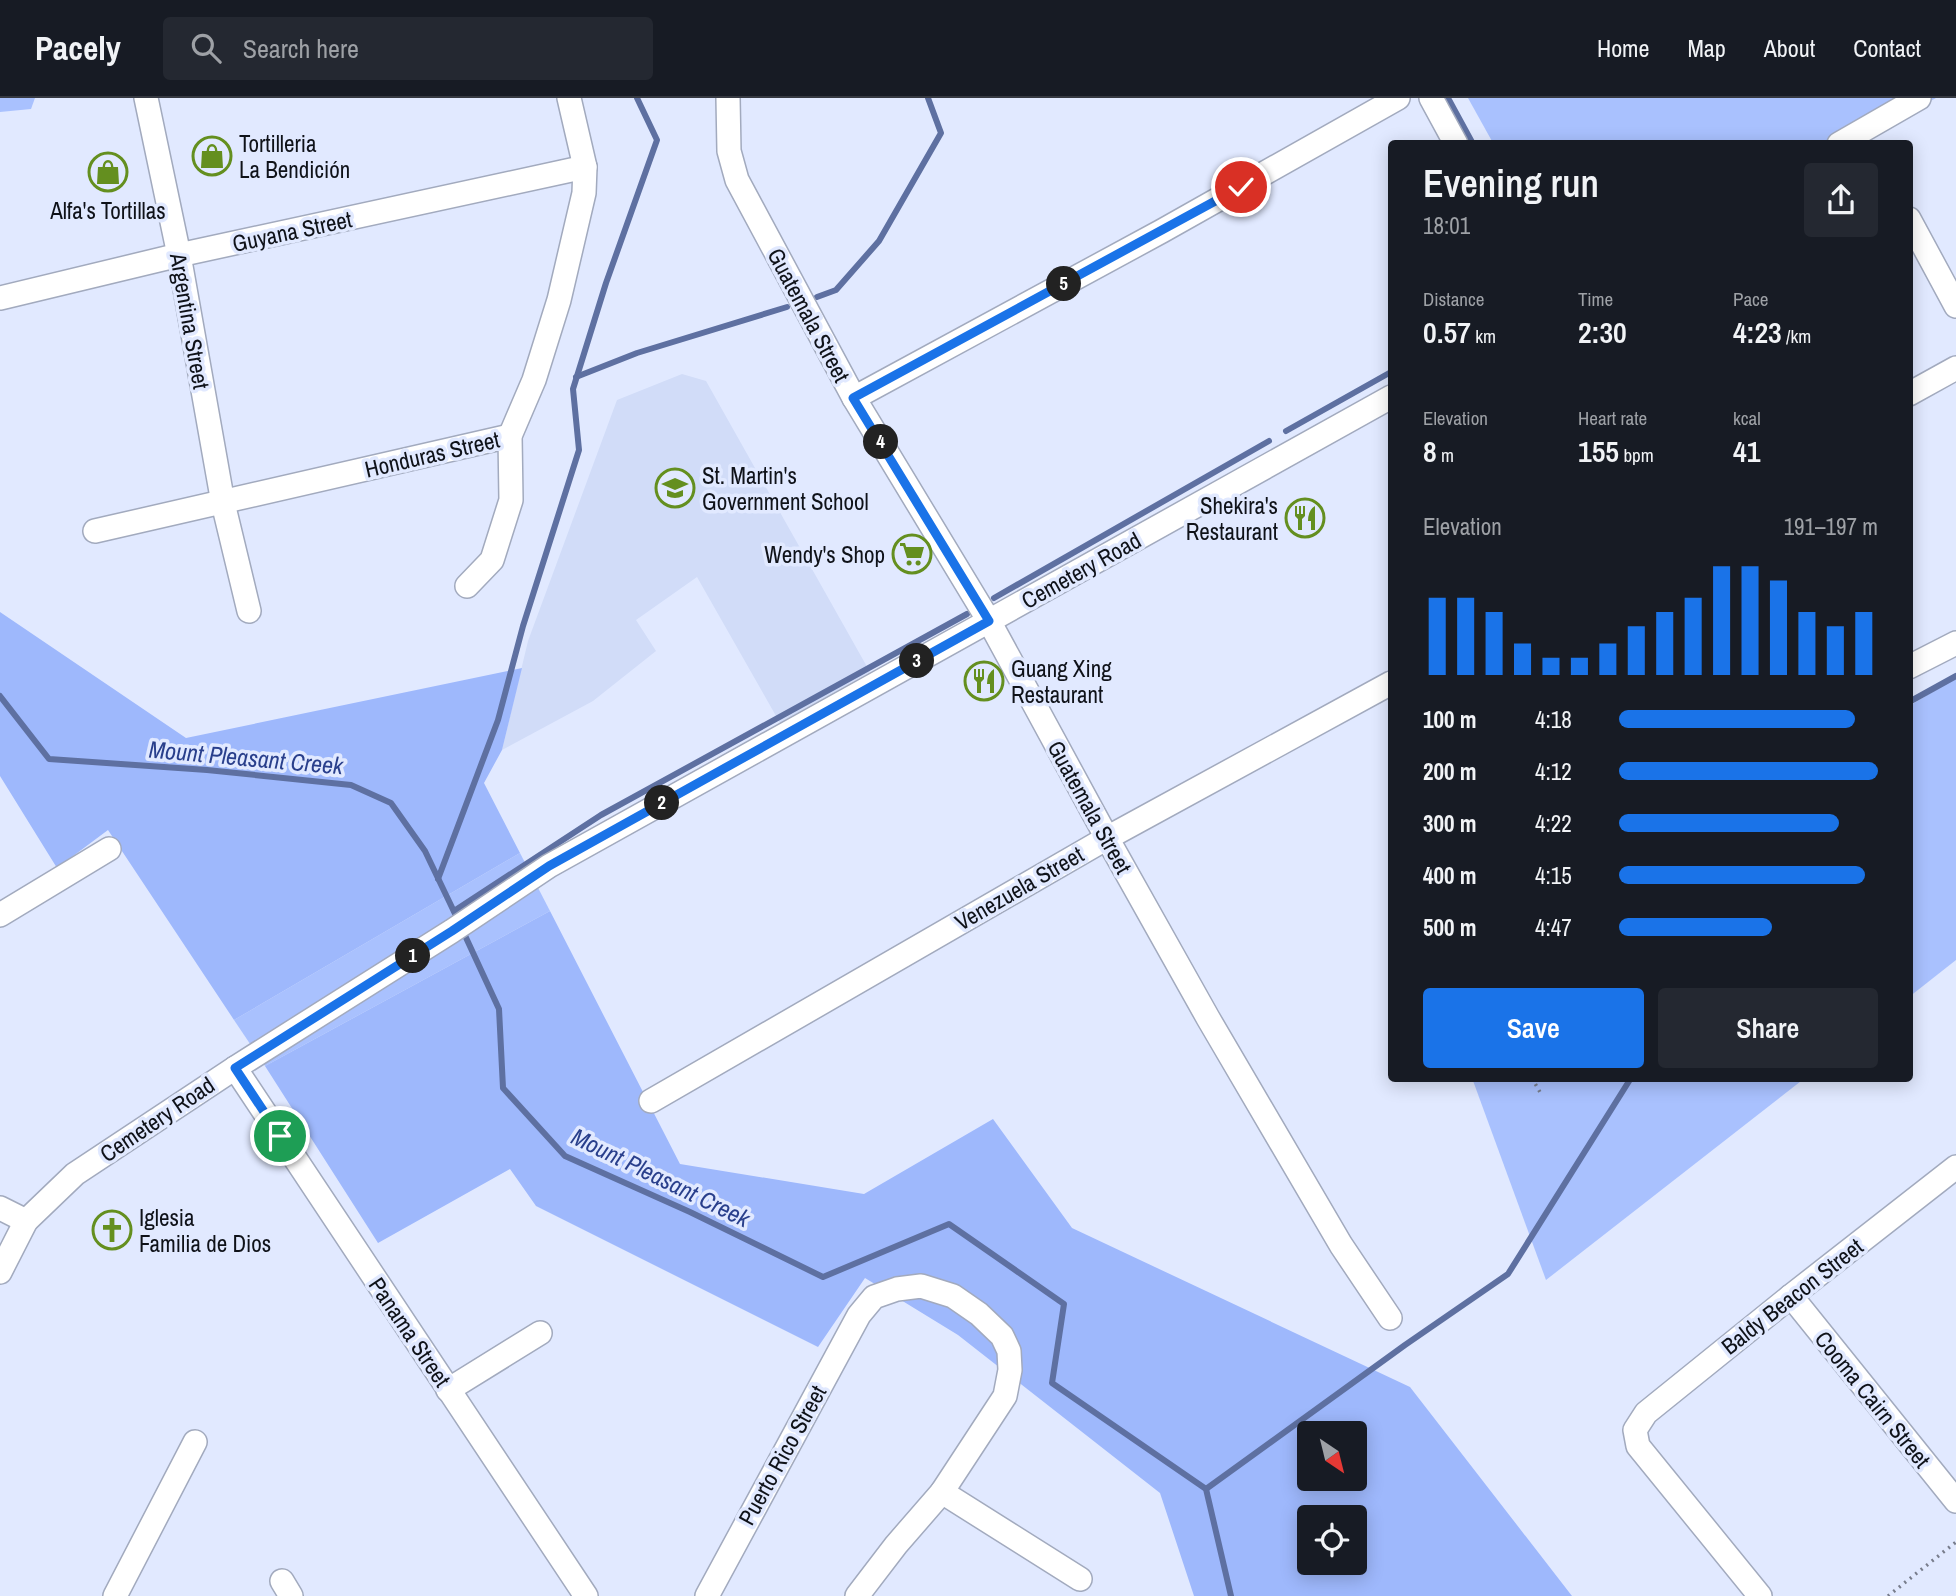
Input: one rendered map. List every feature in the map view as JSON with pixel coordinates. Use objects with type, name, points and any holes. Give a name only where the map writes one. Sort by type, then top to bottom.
[{"type":"street","name":"Argentina Street","points":[[146,98],[179,255],[223,503],[249,611]]},
{"type":"street","name":"Honduras Street","points":[[95,531],[510,436],[534,380],[559,300],[584,193],[584,167],[569,98]]},
{"type":"street","name":"Guatemala Street","points":[[728,98],[729,151],[737,180],[853,398],[989,621],[1107,838],[1341,1245],[1390,1318]]},
{"type":"street","points":[[853,398],[1162,231],[1398,98]]},
{"type":"street","points":[[1431,98],[1454,140]]},
{"type":"street","points":[[1865,137],[1919,98]]},
{"type":"street","name":"Guyana Street","points":[[0,298],[179,255],[584,167]]},
{"type":"street","points":[[1913,226],[1956,306]]},
{"type":"street","points":[[1913,392],[1956,368]]},
{"type":"street","name":"Cemetery Road","points":[[0,1272],[26,1221],[75,1174],[549,866],[1388,399]]},
{"type":"street","points":[[467,586],[492,560],[511,500],[510,436]]},
{"type":"street","points":[[1913,665],[1956,643]]},
{"type":"street","name":"Venezuela Street","points":[[651,1101],[1107,838],[1388,685]]},
{"type":"street","points":[[0,915],[109,849]]},
{"type":"street","name":"Panama Street","points":[[235,1068],[586,1596]]},
{"type":"street","name":"Baldy Beacon Street","points":[[1760,1596],[1638,1446],[1635,1430],[1646,1413],[1956,1167]]},
{"type":"street","points":[[0,1208],[26,1221]]},
{"type":"street","name":"Puerto Rico Street","points":[[707,1596],[859,1315],[874,1297],[897,1289],[921,1286],[953,1296],[979,1314],[1002,1336],[1009,1351],[1010,1370],[1005,1396],[942,1492]]},
{"type":"street","name":"Cooma Cairn Street","points":[[1791,1296],[1956,1501]]},
{"type":"street","points":[[448,1390],[540,1333]]},
{"type":"street","points":[[115,1596],[195,1442]]},
{"type":"street","points":[[857,1596],[942,1492],[1080,1579]]},
{"type":"path","points":[[1534,1082],[1541,1094]]},
{"type":"path","points":[[1888,1596],[1956,1542]]},
{"type":"shaded area","points":[[0,98],[35,98],[31,109],[0,112]]},
{"type":"shaded area","points":[[1468,98],[1936,98],[1859,140],[1491,140]]},
{"type":"shaded area","name":"St. Martin's Government School","points":[[682,374],[706,381],[870,672],[780,723],[697,577],[636,620],[656,651],[593,701],[502,750],[528,641],[617,400]]},
{"type":"shaded area","points":[[0,612],[186,738],[522,668],[502,750],[484,783],[520,853],[234,1020],[108,830],[57,868],[0,776]]},
{"type":"shaded area","points":[[1956,678],[1956,960],[1913,994],[1913,704]]},
{"type":"shaded area","points":[[520,853],[550,911],[265,1066],[234,1020]]},
{"type":"shaded area","points":[[550,911],[680,1164],[864,1194],[993,1119],[1072,1228],[1410,1387],[1572,1596],[1194,1596],[1160,1493],[958,1335],[865,1278],[818,1347],[536,1206],[510,1169],[378,1243],[265,1066]]},
{"type":"shaded area","points":[[1473,1082],[1800,1082],[1546,1280]]},
{"type":"waterway","points":[[438,879],[498,720],[523,626],[579,450],[573,389],[606,283],[657,140],[637,98]]},
{"type":"waterway","points":[[817,297],[836,290],[879,241],[941,133],[928,98]]},
{"type":"waterway","points":[[1448,98],[1471,140]]},
{"type":"waterway","points":[[576,377],[637,353],[787,307]]},
{"type":"waterway","points":[[1286,431],[1388,374]]},
{"type":"waterway","points":[[994,598],[1269,441]]},
{"type":"waterway","points":[[454,911],[601,815],[967,614]]},
{"type":"waterway","points":[[1913,700],[1956,676]]},
{"type":"waterway","name":"Mount Pleasant Creek","points":[[0,696],[49,759],[207,770],[351,785],[391,803],[425,851],[458,920]]},
{"type":"waterway","name":"Mount Pleasant Creek","points":[[462,929],[499,1009],[503,1088],[565,1156],[690,1212],[823,1277],[949,1224],[1064,1304],[1052,1383],[1206,1489],[1231,1596]]},
{"type":"waterway","points":[[1206,1489],[1508,1274],[1628,1082]]},
{"type":"place","name":"Tortilleria La Bendición","points":[[212,156]]},
{"type":"place","name":"Alfa's Tortillas","points":[[108,172]]},
{"type":"place","name":"St. Martin's Government School","points":[[675,488]]},
{"type":"place","name":"Shekira's Restaurant","points":[[1305,518]]},
{"type":"place","name":"Wendy's Shop","points":[[912,554]]},
{"type":"place","name":"Guang Xing Restaurant","points":[[984,681]]},
{"type":"place","name":"Iglesia Familia de Dios","points":[[112,1230]]},
{"type":"route","points":[[280,1136],[235,1068],[452,931],[549,866],[989,621],[853,398],[1241,187]]}]
